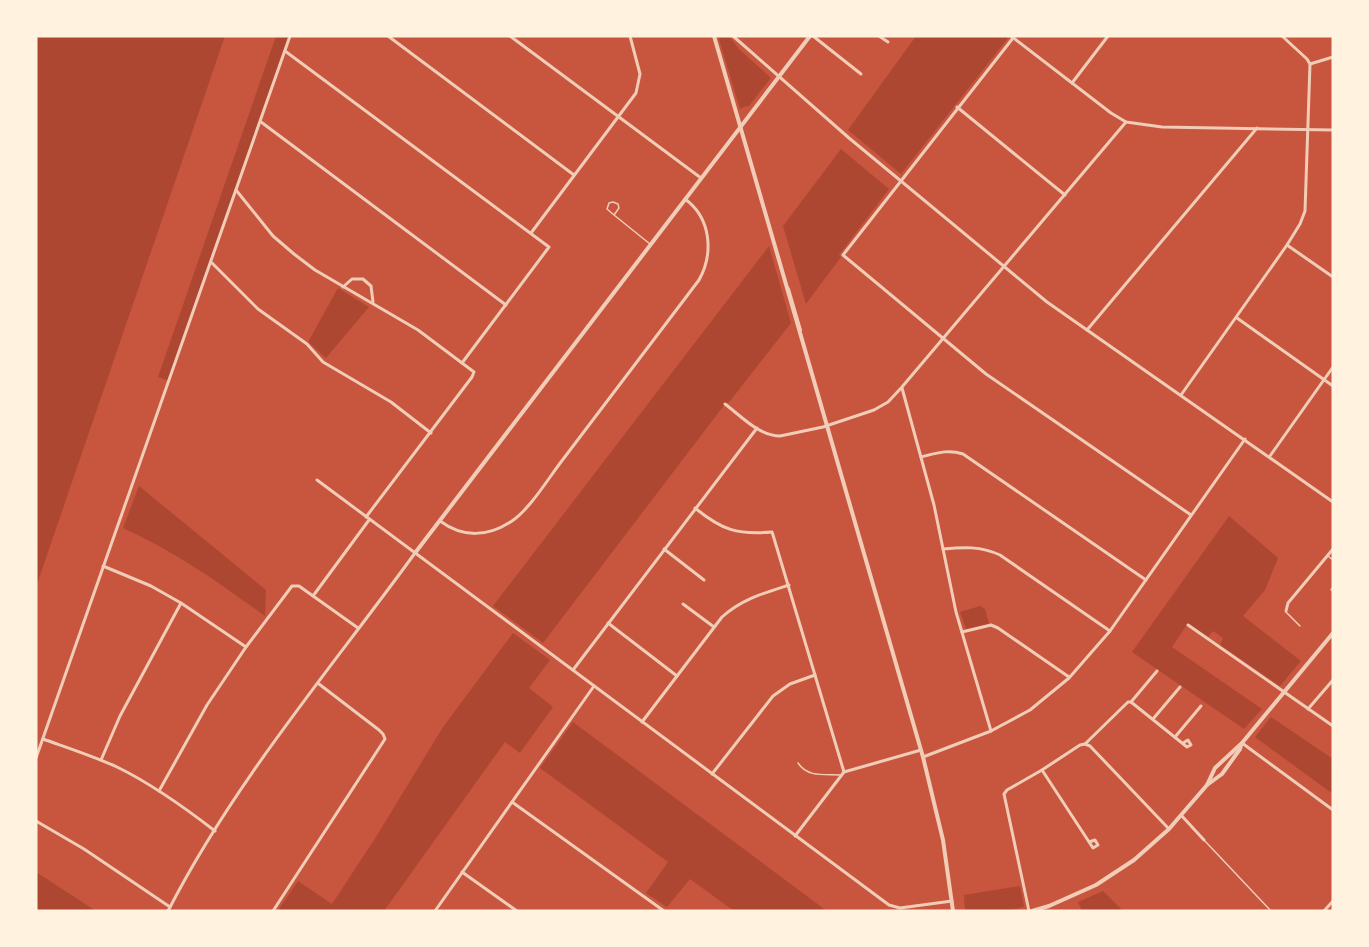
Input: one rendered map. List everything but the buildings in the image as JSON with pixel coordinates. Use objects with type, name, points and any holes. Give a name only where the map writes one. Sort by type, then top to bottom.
[{"type":"street","points":[[36,758],[290,36]]},
{"type":"street","points":[[388,36],[574,175]]},
{"type":"street","points":[[510,36],[701,178]]},
{"type":"street","points":[[531,233],[636,93],[640,80],[640,69],[630,36]]},
{"type":"street","points":[[714,36],[800,326],[923,757],[943,840],[953,911]]},
{"type":"street","points":[[733,36],[900,181],[1047,302],[1333,502]]},
{"type":"street","points":[[36,821],[84,849],[169,909],[215,831],[358,628],[811,36],[861,74]]},
{"type":"street","points":[[879,36],[888,42]]},
{"type":"street","points":[[1072,84],[1108,36]]},
{"type":"street","points":[[1181,395],[1287,245],[1305,212],[1310,64],[1282,36]]},
{"type":"street","points":[[1191,515],[986,374],[843,255],[1012,37],[1072,84],[1126,122],[1162,127],[1333,130]]},
{"type":"street","points":[[285,51],[549,248],[462,363]]},
{"type":"street","points":[[1310,64],[1333,57]]},
{"type":"street","points":[[957,107],[1065,195]]},
{"type":"street","points":[[261,122],[506,305]]},
{"type":"street","points":[[725,404],[768,435],[780,436],[828,425],[882,407],[902,387],[1126,122]]},
{"type":"street","points":[[1087,330],[1257,128]]},
{"type":"street","points":[[236,190],[255,215],[287,248],[315,270],[418,330],[471,369],[474,375],[313,596]]},
{"type":"street","points":[[440,521],[456,531],[469,534],[484,534],[499,529],[521,514],[569,452],[705,270],[708,249],[706,230],[695,208],[685,199]]},
{"type":"street","points":[[1287,245],[1333,277]]},
{"type":"street","points":[[212,263],[258,309],[308,344],[323,362],[375,391],[431,432]]},
{"type":"street","points":[[343,286],[352,279],[363,279],[371,286],[373,302]]},
{"type":"street","points":[[1237,318],[1333,386]]},
{"type":"street","points":[[1270,456],[1333,367]]},
{"type":"street","points":[[902,387],[943,549],[949,585],[992,731]]},
{"type":"street","points":[[572,670],[757,428]]},
{"type":"street","points":[[923,757],[992,731],[1030,710],[1069,678],[1110,631],[1245,439]]},
{"type":"street","points":[[921,457],[943,451],[963,454],[1146,580]]},
{"type":"street","points":[[317,480],[795,836],[894,907]]},
{"type":"street","points":[[695,508],[712,521],[732,531],[753,534],[772,532],[842,773]]},
{"type":"street","points":[[943,549],[968,546],[1000,555],[1110,631]]},
{"type":"street","points":[[664,549],[704,580]]},
{"type":"street","points":[[1286,611],[1288,603],[1333,549]]},
{"type":"street","points":[[103,566],[151,586],[181,603],[246,647]]},
{"type":"street","points":[[642,722],[727,613],[740,603],[789,585]]},
{"type":"street","points":[[159,791],[207,705],[246,647],[292,586],[299,586],[358,628]]},
{"type":"street","points":[[101,760],[130,696],[181,603]]},
{"type":"street","points":[[683,604],[714,627]]},
{"type":"street","points":[[608,624],[677,676]]},
{"type":"street","points":[[962,632],[991,625],[1069,678]]},
{"type":"street","points":[[1188,625],[1333,726]]},
{"type":"street","points":[[1157,671],[1131,702],[1126,703],[1085,744],[1010,788],[1004,794],[1031,911],[1049,906],[1096,885],[1134,860],[1169,829],[1207,785],[1215,768],[1241,744],[1333,633]]},
{"type":"street","points":[[712,774],[773,696],[790,684],[815,675]]},
{"type":"street","points":[[1308,710],[1333,680]]},
{"type":"street","points":[[273,911],[385,740],[380,730],[318,683]]},
{"type":"street","points":[[435,911],[594,686]]},
{"type":"street","points":[[1153,719],[1180,687]]},
{"type":"street","points":[[1131,702],[1183,743]]},
{"type":"street","points":[[1175,737],[1201,706]]},
{"type":"street","points":[[43,739],[101,760],[159,791],[215,831]]},
{"type":"street","points":[[1085,744],[1090,746],[1169,829]]},
{"type":"street","points":[[1207,785],[1216,780],[1228,766],[1241,744]]},
{"type":"street","points":[[1241,744],[1333,810]]},
{"type":"street","points":[[795,836],[842,773],[921,750]]},
{"type":"street","points":[[1042,770],[1089,842],[1093,848],[1098,845],[1095,840],[1089,842]]},
{"type":"street","points":[[512,802],[664,911]]},
{"type":"street","points":[[1181,815],[1204,840]]},
{"type":"street","points":[[462,872],[517,911]]},
{"type":"street","points":[[890,911],[894,907],[952,901]]},
{"type":"street","points":[[1324,911],[1333,901]]},
{"type":"lane","points":[[614,216],[619,207],[613,202],[609,203],[607,209],[614,216],[651,244]]},
{"type":"lane","points":[[1328,556],[1333,560]]},
{"type":"lane","points":[[1286,611],[1300,626]]},
{"type":"lane","points":[[798,763],[802,768],[814,774],[842,773]]},
{"type":"lane","points":[[1204,840],[1271,911]]},
{"type":"shaded area","points":[[36,36],[225,36],[36,587]]},
{"type":"shaded area","points":[[276,36],[290,36],[170,381],[158,377]]},
{"type":"shaded area","points":[[718,36],[729,36],[739,49],[771,78],[748,107],[740,109]]},
{"type":"shaded area","points":[[916,36],[1005,36],[1008,38],[901,174],[848,130]]},
{"type":"shaded area","points":[[841,149],[889,189],[839,255],[841,257],[806,304],[783,226]]},
{"type":"shaded area","points":[[769,246],[791,323],[730,401],[725,404],[543,643],[493,606]]},
{"type":"shaded area","points":[[338,288],[369,307],[326,358],[308,342]]},
{"type":"shaded area","points":[[139,486],[266,590],[265,616],[179,557],[123,528]]},
{"type":"shaded area","points":[[1229,516],[1278,558],[1265,590],[1243,616],[1301,661],[1280,686],[1220,645],[1223,638],[1213,631],[1208,637],[1188,623],[1172,647],[1262,709],[1244,729],[1132,652]]},
{"type":"shaded area","points":[[980,606],[985,609],[989,624],[966,629],[960,612]]},
{"type":"shaded area","points":[[513,633],[550,660],[529,688],[553,707],[520,753],[505,742],[384,911],[282,911],[279,909],[298,881],[332,904],[443,727]]},
{"type":"shaded area","points":[[1271,717],[1333,759],[1333,794],[1255,737]]},
{"type":"shaded area","points":[[573,722],[827,911],[734,911],[690,879],[667,907],[646,893],[668,862],[540,768]]},
{"type":"shaded area","points":[[36,872],[96,911],[36,910]]},
{"type":"shaded area","points":[[1020,886],[1023,907],[1008,911],[965,911],[964,895]]},
{"type":"shaded area","points":[[1103,891],[1123,911],[1082,911],[1078,902]]}]
